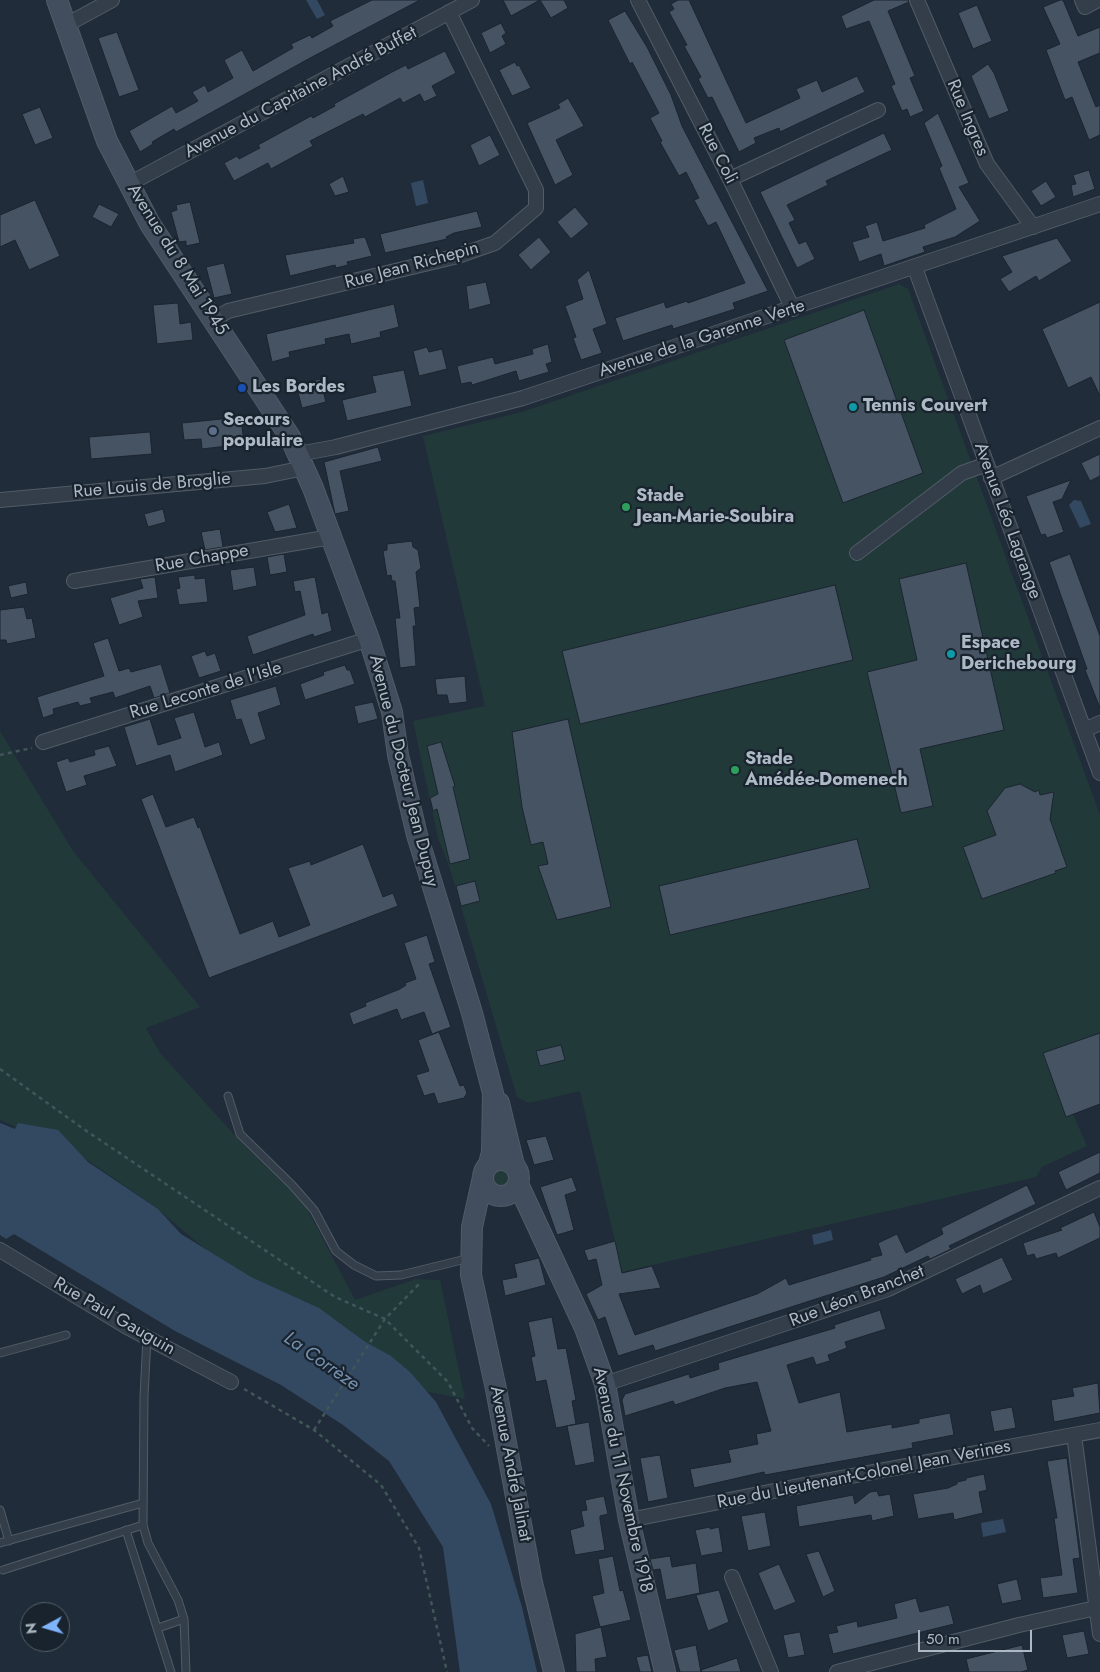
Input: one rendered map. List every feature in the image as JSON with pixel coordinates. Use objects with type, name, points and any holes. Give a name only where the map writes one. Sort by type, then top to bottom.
[{"type":"street","name":"Avenue du 8 Mai 1945","points":[[57,0],[107,141],[150,224],[290,437],[301,461]]},
{"type":"street","points":[[66,25],[112,0]]},
{"type":"street","name":"Avenue du Capitaine André Buffet","points":[[129,184],[472,0]]},
{"type":"street","name":"Rue Coli","points":[[638,0],[730,179],[793,309]]},
{"type":"street","name":"Rue Ingres","points":[[917,0],[987,164],[1033,227]]},
{"type":"street","points":[[1082,0],[1085,7],[1098,0]]},
{"type":"street","name":"Rue Jean Richepin","points":[[213,320],[228,311],[458,256],[495,243],[536,208],[536,190],[449,12]]},
{"type":"street","points":[[730,179],[878,110]]},
{"type":"street","name":"Avenue de la Garenne Verte","points":[[301,461],[336,447],[523,398],[915,268],[1100,204]]},
{"type":"street","name":"Avenue Léo Lagrange","points":[[915,268],[1100,774]]},
{"type":"street","points":[[991,478],[1100,428]]},
{"type":"street","name":"Rue Louis de Broglie","points":[[0,500],[265,476],[301,461]]},
{"type":"street","name":"Avenue du Docteur Jean Dupuy","points":[[301,461],[370,639],[392,712],[398,755],[417,835],[472,1012],[493,1093],[498,1100],[516,1175]]},
{"type":"street","points":[[857,552],[962,473],[987,464]]},
{"type":"street","name":"Rue Chappe","points":[[74,581],[331,537]]},
{"type":"street","name":"Rue Leconte de l'Isle","points":[[42,742],[370,639]]},
{"type":"street","points":[[1084,730],[1100,722]]},
{"type":"street","name":"Avenue du Docteur Jean Dupuy","points":[[486,1171],[492,1152],[491,1103],[493,1093]]},
{"type":"street","points":[[499,1160],[516,1175],[512,1192],[501,1196],[486,1188],[486,1171],[499,1160]]},
{"type":"street","name":"Avenue André Jalinat","points":[[486,1171],[473,1220],[470,1258],[546,1643],[554,1672]]},
{"type":"street","name":"Avenue du 11 Novembre 1918","points":[[516,1175],[585,1328],[605,1384],[629,1520],[665,1672]]},
{"type":"street","name":"Rue Léon Branchet","points":[[605,1384],[888,1289],[1100,1188]]},
{"type":"street","name":"Avenue André Jalinat","points":[[474,1286],[478,1273],[484,1219],[487,1209],[501,1196]]},
{"type":"street","name":"Rue Paul Gauguin","points":[[0,1250],[148,1338],[230,1382]]},
{"type":"street","name":"Rue du Lieutenant-Colonel Jean Verines","points":[[629,1520],[1100,1430]]},
{"type":"street","points":[[1074,1435],[1100,1634]]},
{"type":"street","points":[[732,1577],[771,1672]]},
{"type":"street","points":[[837,1672],[1098,1608]]},
{"type":"street","name":"Avenue André Jalinat","points":[[546,1643],[547,1672]]},
{"type":"lane","points":[[228,1096],[240,1134],[292,1185],[314,1210],[336,1251],[354,1266],[376,1276],[401,1276],[470,1258]]},
{"type":"lane","points":[[0,1353],[66,1335]]},
{"type":"lane","points":[[148,1338],[144,1396],[143,1525],[148,1543],[178,1600],[184,1619],[186,1672]]},
{"type":"lane","points":[[0,1543],[143,1503]]},
{"type":"lane","points":[[0,1510],[9,1541]]},
{"type":"lane","points":[[3,1570],[143,1525]]},
{"type":"lane","points":[[126,1530],[158,1628],[170,1672]]},
{"type":"lane","points":[[158,1628],[184,1619]]},
{"type":"path","points":[[0,755],[28,751],[42,742]]},
{"type":"path","points":[[0,1069],[85,1130],[335,1297],[385,1319],[448,1382],[472,1428],[492,1449]]},
{"type":"path","points":[[314,1430],[385,1319],[435,1268]]},
{"type":"path","points":[[230,1382],[314,1430],[381,1485],[419,1548],[446,1672]]},
{"type":"green space","points":[[899,284],[908,289],[1100,815],[1100,1104],[1073,1114],[1087,1146],[1042,1167],[1036,1177],[622,1272],[580,1091],[529,1103],[517,1097],[450,869],[438,838],[413,721],[485,706],[423,436],[522,412]]},
{"type":"green space","points":[[0,731],[73,851],[200,1007],[146,1028],[160,1053],[241,1142],[304,1203],[355,1300],[416,1279],[440,1280],[465,1399],[360,1379],[154,1206],[80,1155],[0,1120]]},
{"type":"green space","points":[[501,1167],[508,1170],[511,1177],[508,1184],[501,1187],[494,1184],[491,1177],[494,1170]]},
{"type":"water","points":[[306,0],[317,0],[325,15],[317,19]]},
{"type":"water","points":[[423,180],[428,203],[416,206],[411,183]]},
{"type":"water","points":[[1074,500],[1081,501],[1091,524],[1080,528],[1069,505]]},
{"type":"water","name":"La Corrèze","points":[[0,1123],[15,1129],[18,1123],[58,1130],[88,1162],[158,1209],[181,1234],[251,1277],[319,1308],[364,1341],[391,1356],[410,1372],[436,1402],[491,1504],[522,1607],[537,1672],[460,1672],[443,1547],[389,1461],[343,1425],[281,1385],[175,1331],[14,1234],[6,1239],[0,1235]]},
{"type":"water","points":[[831,1230],[833,1240],[814,1245],[812,1235]]},
{"type":"water","points":[[1003,1519],[1006,1532],[983,1537],[981,1523]]},
{"type":"building","points":[[372,0],[420,0],[176,132],[174,129],[152,142],[153,144],[140,152],[129,131],[172,106],[176,113],[198,101],[192,92],[205,85],[208,92],[233,78],[224,60],[242,50],[253,71],[293,48],[291,44],[310,35],[312,38],[333,26],[330,21]]},
{"type":"building","points":[[503,0],[540,0],[511,16]]},
{"type":"building","points":[[540,0],[564,0],[568,8],[551,18]]},
{"type":"building","points":[[678,0],[689,0],[746,123],[800,98],[796,89],[817,80],[822,92],[857,76],[865,92],[780,132],[779,128],[754,138],[756,143],[739,152],[712,97],[708,98],[698,79],[701,77],[684,46],[687,45],[669,12],[674,9],[671,4]]},
{"type":"building","points":[[874,0],[908,0],[909,2],[888,11],[915,76],[910,78],[924,111],[910,117],[907,109],[902,111],[891,86],[895,84],[869,21],[846,29],[841,16]]},
{"type":"building","points":[[1063,0],[1078,36],[1100,27],[1100,53],[1078,62],[1096,107],[1100,105],[1100,135],[1089,140],[1072,97],[1065,100],[1046,50],[1060,44],[1043,7]]},
{"type":"building","points":[[977,5],[992,41],[973,49],[958,13]]},
{"type":"building","points":[[625,11],[647,47],[671,95],[682,126],[768,291],[733,303],[735,309],[673,329],[672,325],[623,341],[615,318],[664,302],[666,308],[687,301],[688,303],[745,283],[716,222],[708,226],[694,200],[699,198],[686,172],[679,176],[660,142],[662,141],[650,118],[659,113],[632,62],[630,64],[608,20]]},
{"type":"building","points":[[501,23],[506,33],[502,36],[506,44],[490,53],[481,33]]},
{"type":"building","points":[[117,32],[139,90],[119,97],[98,38]]},
{"type":"building","points":[[445,51],[456,73],[432,86],[437,96],[424,102],[420,94],[403,103],[400,98],[365,117],[363,114],[310,141],[313,146],[271,169],[268,163],[234,181],[224,163],[237,156],[239,159],[260,148],[258,145],[311,116],[313,118],[335,106],[334,104],[392,72],[406,65],[408,69]]},
{"type":"building","points":[[515,62],[517,66],[519,65],[531,88],[512,96],[499,70]]},
{"type":"building","points":[[988,64],[994,73],[1009,111],[989,119],[971,76]]},
{"type":"building","points":[[568,98],[584,126],[556,140],[573,175],[555,185],[527,123],[560,108],[558,104]]},
{"type":"building","points":[[40,107],[53,138],[35,145],[22,114]]},
{"type":"building","points":[[938,113],[969,183],[959,187],[980,221],[955,237],[923,247],[925,252],[884,266],[881,254],[859,262],[852,242],[869,237],[865,226],[877,222],[883,241],[925,228],[924,225],[956,209],[939,168],[942,166],[924,123]]},
{"type":"building","points":[[884,133],[892,150],[826,181],[828,185],[787,205],[795,220],[789,223],[799,244],[806,241],[815,259],[797,268],[760,192]]},
{"type":"building","points":[[490,135],[500,155],[479,166],[470,145]]},
{"type":"building","points":[[1089,170],[1095,189],[1073,197],[1071,185],[1076,184],[1073,175]]},
{"type":"building","points":[[343,176],[349,192],[335,196],[329,184]]},
{"type":"building","points":[[1046,181],[1056,197],[1041,206],[1031,191]]},
{"type":"building","points":[[35,200],[60,256],[29,270],[15,240],[0,247],[0,215]]},
{"type":"building","points":[[190,202],[200,243],[186,246],[186,241],[179,242],[171,212],[177,210],[176,205]]},
{"type":"building","points":[[99,204],[119,214],[111,227],[92,217]]},
{"type":"building","points":[[575,207],[589,224],[571,239],[557,222]]},
{"type":"building","points":[[477,211],[482,227],[454,233],[446,237],[447,239],[385,253],[380,234]]},
{"type":"building","points":[[365,237],[372,256],[347,262],[348,265],[336,268],[335,265],[290,276],[285,255],[354,243],[353,239]]},
{"type":"building","points":[[539,237],[551,252],[531,270],[518,255]]},
{"type":"building","points":[[1057,238],[1072,261],[1039,281],[1036,276],[1009,292],[1000,279],[1012,272],[1002,256]]},
{"type":"building","points":[[224,263],[232,294],[214,298],[206,267]]},
{"type":"building","points":[[589,270],[607,324],[593,329],[602,353],[581,360],[573,338],[576,337],[565,306],[583,299],[577,280]]},
{"type":"building","points":[[486,282],[491,304],[469,310],[466,286]]},
{"type":"building","points":[[1100,302],[1100,396],[1091,377],[1068,388],[1042,329]]},
{"type":"building","points":[[178,303],[180,324],[191,322],[193,340],[157,344],[153,305]]},
{"type":"building","points":[[394,304],[399,327],[380,332],[381,337],[351,344],[349,334],[325,339],[326,344],[289,352],[290,357],[272,362],[266,334]]},
{"type":"building","name":"Tennis Couvert","points":[[864,310],[923,473],[843,503],[784,340]]},
{"type":"building","points":[[548,344],[552,362],[546,364],[549,372],[519,381],[516,371],[472,385],[471,382],[461,384],[457,366],[493,357],[495,364],[533,354],[532,349]]},
{"type":"building","points":[[427,347],[429,352],[442,349],[447,369],[419,376],[413,351]]},
{"type":"building","points":[[404,370],[412,406],[347,421],[342,400],[376,392],[372,376]]},
{"type":"building","points":[[320,379],[326,402],[302,408],[296,385]]},
{"type":"building","name":"Secours populaire","points":[[241,417],[244,444],[202,449],[201,439],[184,440],[182,423]]},
{"type":"building","points":[[150,432],[152,454],[91,459],[89,437]]},
{"type":"building","points":[[378,447],[382,461],[340,471],[349,511],[335,514],[324,462]]},
{"type":"building","points":[[1100,454],[1100,476],[1090,481],[1081,463]]},
{"type":"building","points":[[1071,480],[1062,499],[1053,502],[1064,532],[1047,538],[1045,534],[1041,535],[1026,496]]},
{"type":"building","points":[[289,504],[297,528],[275,532],[267,512]]},
{"type":"building","points":[[163,509],[166,522],[148,527],[144,514]]},
{"type":"building","points":[[220,529],[223,547],[205,550],[201,532]]},
{"type":"building","points":[[412,541],[413,547],[418,550],[421,568],[416,572],[420,607],[414,608],[416,626],[413,626],[416,666],[400,668],[395,618],[400,618],[395,581],[392,581],[391,575],[387,576],[383,551],[387,550],[387,544]]},
{"type":"building","points":[[284,554],[287,572],[270,575],[267,557]]},
{"type":"building","points":[[1070,554],[1100,636],[1100,708],[1085,670],[1087,669],[1049,562]]},
{"type":"building","name":"Espace Derichebourg","points":[[966,563],[1004,730],[920,749],[933,806],[901,813],[867,672],[917,660],[899,579]]},
{"type":"building","points":[[254,567],[257,586],[233,591],[230,570]]},
{"type":"building","points":[[195,575],[195,579],[205,578],[208,602],[179,605],[176,589],[180,588],[178,577]]},
{"type":"building","points":[[155,577],[158,598],[138,601],[143,617],[119,625],[110,598],[143,588],[140,579]]},
{"type":"building","points":[[315,577],[322,614],[328,612],[332,631],[314,637],[313,634],[253,655],[247,636],[305,615],[300,591],[295,592],[293,581]]},
{"type":"building","points":[[26,582],[28,594],[11,598],[8,586]]},
{"type":"building","points":[[835,585],[853,660],[580,724],[562,651]]},
{"type":"building","points":[[24,607],[27,619],[32,618],[36,638],[7,644],[6,640],[0,640],[0,610]]},
{"type":"building","points":[[108,638],[119,671],[129,668],[131,672],[161,664],[170,693],[154,698],[150,686],[115,698],[113,692],[90,698],[92,703],[80,706],[78,702],[53,709],[54,714],[43,718],[37,697],[104,676],[93,643]]},
{"type":"building","points":[[205,651],[207,656],[215,653],[221,671],[199,678],[191,656]]},
{"type":"building","points":[[345,665],[347,670],[350,670],[355,684],[305,700],[300,684],[324,675],[323,672]]},
{"type":"building","points":[[465,676],[467,702],[449,704],[447,695],[437,695],[435,679]]},
{"type":"building","points":[[276,686],[281,705],[258,713],[266,739],[250,745],[241,719],[236,720],[230,700]]},
{"type":"building","points":[[373,702],[378,719],[358,724],[354,706]]},
{"type":"building","points":[[194,712],[205,747],[219,742],[223,755],[175,772],[170,755],[136,766],[124,727],[150,719],[158,745],[181,738],[174,718]]},
{"type":"building","points":[[568,719],[611,907],[557,920],[538,866],[548,864],[543,842],[531,845],[522,807],[512,732]]},
{"type":"building","points":[[441,742],[455,786],[453,787],[470,859],[450,864],[437,809],[433,811],[430,798],[438,794],[427,746]]},
{"type":"building","points":[[109,746],[117,766],[84,776],[87,785],[66,792],[56,762],[68,758],[70,762],[95,755],[94,750]]},
{"type":"building","points":[[1020,784],[1035,792],[1039,790],[1040,795],[1054,792],[1050,819],[1067,867],[1055,871],[1056,873],[982,899],[963,847],[996,835],[987,811],[1005,788]]},
{"type":"building","points":[[153,794],[166,827],[194,817],[198,828],[200,827],[240,934],[273,921],[279,937],[310,925],[288,868],[310,861],[311,865],[363,844],[383,897],[393,893],[398,906],[209,978],[141,799]]},
{"type":"building","points":[[857,839],[870,888],[670,935],[659,886]]},
{"type":"building","points":[[475,881],[480,901],[461,906],[456,886]]},
{"type":"building","points":[[427,935],[435,962],[429,964],[451,1027],[432,1034],[424,1012],[401,1020],[397,1009],[353,1025],[349,1013],[366,1006],[365,1003],[400,989],[406,985],[405,983],[416,979],[404,943]]},
{"type":"building","points":[[439,1032],[460,1086],[464,1085],[467,1093],[464,1098],[438,1104],[434,1093],[424,1096],[416,1075],[429,1071],[418,1040]]},
{"type":"building","points":[[1100,1033],[1100,1104],[1066,1117],[1043,1053]]},
{"type":"building","points":[[561,1045],[565,1060],[540,1066],[536,1051]]},
{"type":"building","points":[[546,1136],[554,1160],[534,1165],[526,1140]]},
{"type":"building","points":[[1100,1152],[1100,1173],[1066,1190],[1058,1172]]},
{"type":"building","points":[[572,1177],[577,1191],[565,1195],[574,1230],[557,1235],[540,1187]]},
{"type":"building","points":[[1027,1185],[1036,1204],[949,1246],[951,1249],[930,1259],[928,1256],[884,1277],[655,1351],[653,1345],[618,1356],[605,1317],[598,1320],[586,1294],[602,1285],[596,1259],[588,1261],[584,1250],[615,1241],[622,1273],[652,1266],[661,1288],[619,1294],[635,1335],[757,1294],[786,1278],[789,1285],[871,1260],[870,1258],[882,1255],[878,1243],[897,1234],[906,1253],[943,1234],[941,1228]]},
{"type":"building","points":[[1094,1212],[1100,1227],[1100,1238],[1058,1258],[1056,1253],[1036,1259],[1034,1254],[1027,1256],[1023,1243],[1062,1230],[1060,1228]]},
{"type":"building","points":[[1002,1257],[1013,1280],[983,1294],[980,1285],[962,1294],[955,1279]]},
{"type":"building","points":[[539,1258],[546,1285],[505,1296],[502,1280],[517,1277],[514,1264]]},
{"type":"building","points":[[880,1310],[886,1329],[845,1342],[847,1348],[828,1355],[830,1361],[816,1365],[813,1357],[787,1365],[799,1403],[840,1392],[847,1432],[892,1424],[892,1428],[919,1423],[919,1419],[950,1413],[954,1435],[912,1443],[913,1448],[765,1475],[764,1472],[694,1488],[690,1469],[731,1462],[728,1450],[758,1444],[756,1434],[771,1431],[757,1382],[725,1388],[675,1405],[673,1401],[625,1416],[622,1400],[625,1394],[689,1374],[690,1378],[719,1369],[718,1363],[835,1328],[834,1325]]},
{"type":"building","points":[[552,1317],[558,1349],[566,1348],[576,1400],[572,1401],[576,1424],[556,1428],[546,1380],[536,1382],[531,1357],[535,1356],[528,1322]]},
{"type":"building","points":[[1098,1383],[1100,1413],[1054,1422],[1051,1400],[1074,1396],[1072,1388]]},
{"type":"building","points":[[1012,1407],[1016,1428],[994,1432],[990,1411]]},
{"type":"building","points":[[589,1422],[595,1462],[575,1466],[567,1426]]},
{"type":"building","points":[[660,1455],[668,1498],[648,1502],[640,1458]]},
{"type":"building","points":[[1067,1458],[1080,1558],[1073,1559],[1078,1593],[1043,1598],[1040,1578],[1062,1575],[1054,1518],[1057,1518],[1047,1461]]},
{"type":"building","points":[[984,1474],[987,1490],[979,1492],[983,1513],[954,1520],[953,1513],[918,1519],[913,1494],[948,1488],[957,1484],[957,1482],[966,1480],[966,1478]]},
{"type":"building","points":[[877,1491],[879,1496],[890,1494],[894,1516],[872,1521],[871,1515],[799,1527],[796,1506],[853,1495],[855,1504],[870,1492]]},
{"type":"building","points":[[604,1496],[608,1514],[600,1516],[600,1519],[605,1550],[575,1555],[570,1530],[584,1526],[581,1511],[587,1510],[585,1500]]},
{"type":"building","points":[[765,1512],[771,1546],[748,1551],[741,1516]]},
{"type":"building","points":[[710,1527],[710,1529],[719,1527],[723,1552],[701,1556],[695,1530]]},
{"type":"building","points":[[819,1551],[835,1591],[823,1597],[806,1554]]},
{"type":"building","points":[[613,1556],[620,1591],[623,1590],[631,1620],[600,1627],[592,1596],[604,1593],[598,1559]]},
{"type":"building","points":[[670,1556],[672,1567],[696,1563],[700,1593],[666,1600],[660,1569],[653,1570],[650,1559]]},
{"type":"building","points":[[779,1564],[796,1602],[774,1611],[758,1573]]},
{"type":"building","points":[[1017,1579],[1022,1600],[1002,1604],[997,1584]]},
{"type":"building","points":[[719,1590],[729,1622],[708,1631],[696,1595]]},
{"type":"building","points":[[916,1598],[920,1612],[949,1605],[954,1624],[833,1654],[828,1634],[838,1632],[836,1626],[857,1621],[858,1627],[897,1618],[894,1604]]},
{"type":"building","points":[[601,1627],[607,1657],[595,1659],[596,1672],[576,1672],[575,1634]]},
{"type":"building","points":[[1084,1631],[1089,1654],[1067,1658],[1062,1635]]},
{"type":"building","points":[[800,1632],[805,1655],[788,1658],[783,1635]]},
{"type":"building","points":[[696,1645],[701,1672],[680,1672],[674,1650]]},
{"type":"building","points":[[1022,1645],[1028,1670],[1021,1672],[969,1672],[966,1659]]},
{"type":"building","points":[[648,1655],[652,1672],[640,1672],[636,1657]]},
{"type":"building","points":[[737,1658],[741,1672],[702,1672],[701,1670]]},
{"type":"place","name":"Les Bordes","points":[[242,388]]},
{"type":"place","name":"Tennis Couvert","points":[[853,407]]},
{"type":"place","name":"Secours populaire","points":[[213,431]]},
{"type":"place","name":"Stade Jean-Marie-Soubira","points":[[626,507]]},
{"type":"place","name":"Espace Derichebourg","points":[[951,654]]},
{"type":"place","name":"Stade Amédée-Domenech","points":[[735,770]]}]
